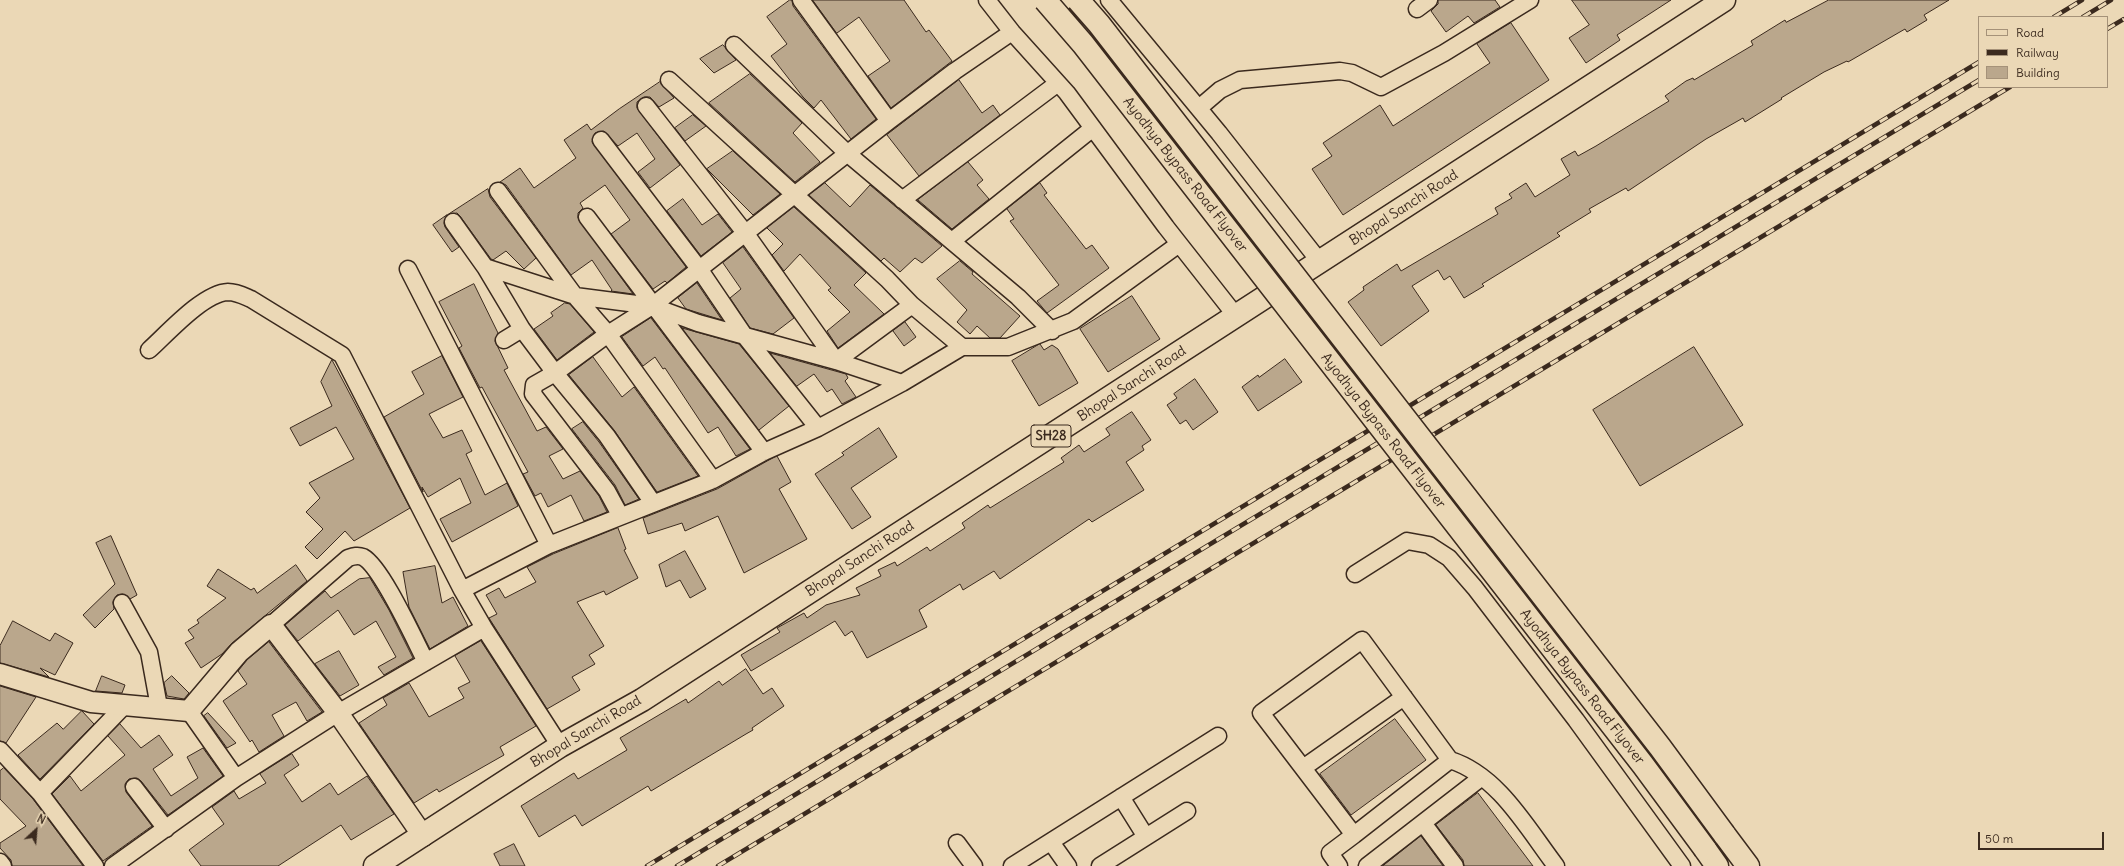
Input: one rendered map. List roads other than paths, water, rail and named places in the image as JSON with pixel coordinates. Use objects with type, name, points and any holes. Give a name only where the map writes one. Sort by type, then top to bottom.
[{"type":"main road","name":"Ayodhya Bypass Road Flyover","points":[[1045,0],[1083,44],[1229,232],[1643,766],[1717,866]]},
{"type":"main road","name":"Ayodhya Bypass Road Flyover","points":[[1078,0],[1100,24],[1656,741],[1748,866]]},
{"type":"main road","name":"Bhopal Sanchi Road","points":[[375,866],[560,746],[642,700],[1724,0]]},
{"type":"street","points":[[801,0],[890,121]]},
{"type":"street","points":[[987,0],[1012,32],[1058,83],[1179,244],[1236,316]]},
{"type":"street","points":[[1109,0],[1199,108],[1320,262]]},
{"type":"street","points":[[1199,108],[1220,90],[1240,80],[1340,71],[1352,74],[1381,87],[1444,53],[1530,0]]},
{"type":"street","points":[[620,515],[607,491],[533,394],[534,385],[555,373],[608,334],[652,306],[955,71],[1012,32]]},
{"type":"street","points":[[734,45],[848,154],[1018,296],[1052,331]]},
{"type":"street","points":[[669,80],[796,195],[912,305],[962,347]]},
{"type":"street","points":[[902,200],[1058,83]]},
{"type":"street","points":[[646,106],[746,234],[836,361]]},
{"type":"street","points":[[952,241],[1093,128]]},
{"type":"street","points":[[601,140],[700,270],[744,335],[818,428]]},
{"type":"street","points":[[498,191],[575,296],[608,334],[713,480]]},
{"type":"street","points":[[587,217],[652,306],[764,452]]},
{"type":"street","points":[[453,222],[485,267],[522,329],[555,373],[607,436],[653,503]]},
{"type":"street","points":[[462,590],[548,545],[620,515],[713,480],[764,452],[818,428],[902,383],[962,347],[1008,347],[1052,331],[1073,321],[1179,244]]},
{"type":"street","points":[[485,267],[575,296],[652,306],[698,323],[836,361],[902,383]]},
{"type":"street","points":[[408,269],[548,545]]},
{"type":"street","points":[[149,350],[204,302],[227,292],[240,294],[251,299],[342,355],[462,590],[484,628],[560,746]]},
{"type":"street","points":[[836,361],[912,305]]},
{"type":"street","points":[[504,340],[522,329]]},
{"type":"street","points":[[1355,574],[1407,541],[1429,545],[1449,558],[1475,588],[1571,714],[1682,866]]},
{"type":"street","points":[[189,711],[239,652],[348,558],[357,556],[364,558],[372,566],[391,592],[426,662]]},
{"type":"street","points":[[122,603],[149,652],[159,707]]},
{"type":"street","points":[[271,625],[338,713],[423,836]]},
{"type":"street","points":[[113,866],[236,778],[338,713],[484,628]]},
{"type":"street","points":[[1354,835],[1261,713],[1362,640],[1450,760],[1463,764],[1497,789],[1556,866]]},
{"type":"street","points":[[0,674],[91,702],[159,707],[189,711],[236,778]]},
{"type":"street","points":[[1303,768],[1404,697]]},
{"type":"street","points":[[40,793],[125,705]]},
{"type":"street","points":[[1012,866],[1218,736]]},
{"type":"street","points":[[0,750],[40,793],[95,866]]},
{"type":"street","points":[[1339,866],[1330,853],[1450,760]]},
{"type":"street","points":[[1367,866],[1482,777]]},
{"type":"street","points":[[134,786],[166,829]]},
{"type":"street","points":[[1121,797],[1146,837]]},
{"type":"street","points":[[1100,866],[1187,811]]},
{"type":"street","points":[[1423,823],[1455,866]]},
{"type":"street","points":[[1051,842],[1068,866]]},
{"type":"street","points":[[957,843],[974,866]]},
{"type":"street","points":[[0,862],[3,866]]},
{"type":"railway","points":[[2056,16],[2082,0]]},
{"type":"railway","points":[[2085,16],[2111,0]]},
{"type":"railway","points":[[2108,28],[2124,19]]},
{"type":"railway","points":[[647,866],[1978,63]]},
{"type":"railway","points":[[677,866],[1978,81]]},
{"type":"railway","points":[[718,866],[2008,88]]}]
